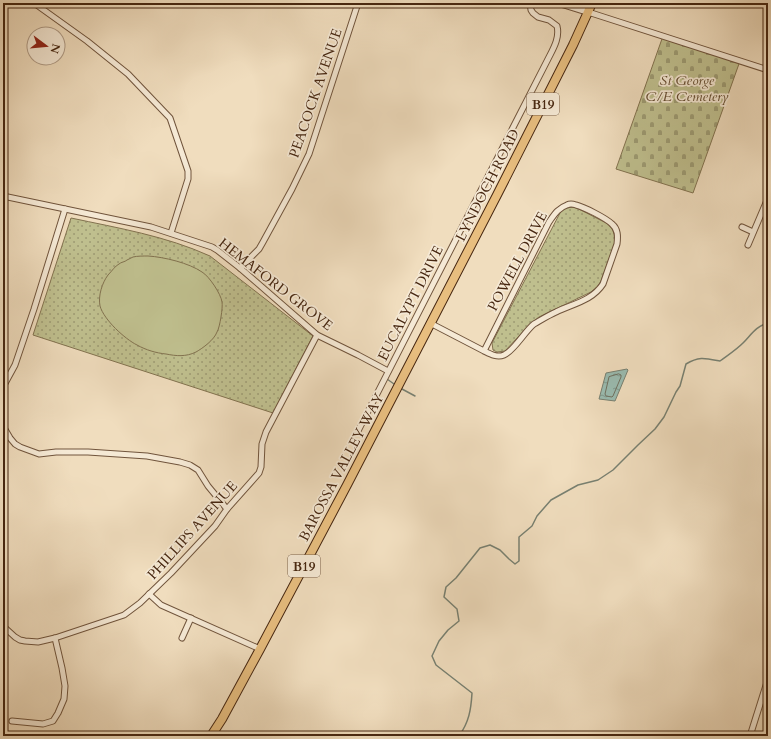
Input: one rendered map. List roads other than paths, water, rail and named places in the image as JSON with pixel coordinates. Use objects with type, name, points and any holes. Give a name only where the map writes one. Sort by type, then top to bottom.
[{"type":"main road","name":"LYNDOCH ROAD","points":[[402,378],[573,45],[592,3]]},
{"type":"main road","name":"BAROSSA VALLEY WAY","points":[[211,736],[222,719],[260,649],[402,378]]},
{"type":"street","points":[[34,3],[87,41],[128,74],[170,118],[189,175],[171,233]]},
{"type":"street","name":"PEACOCK AVENUE","points":[[240,268],[264,242],[309,154],[358,3]]},
{"type":"street","name":"EUCALYPT DRIVE","points":[[358,431],[556,41],[558,32],[557,26],[549,20],[538,17],[533,13],[530,3]]},
{"type":"street","points":[[559,3],[768,70]]},
{"type":"street","name":"HEMAFORD GROVE","points":[[3,196],[151,227],[212,247],[240,268],[317,335],[388,371]]},
{"type":"street","points":[[748,245],[768,198]]},
{"type":"street","name":"POWELL DRIVE","points":[[430,323],[491,355],[498,356],[507,353],[533,325],[555,312],[591,297],[599,290],[603,284],[617,244],[617,232],[612,224],[576,205],[567,205],[558,211],[549,222],[484,351]]},
{"type":"street","points":[[3,387],[15,365],[66,209]]},
{"type":"street","points":[[742,227],[753,232]]},
{"type":"street","name":"PHILLIPS AVENUE","points":[[3,626],[20,640],[38,642],[55,638],[124,615],[140,603],[171,573],[215,526],[227,509],[259,473],[261,467],[262,444],[266,432],[317,335]]},
{"type":"street","points":[[3,426],[15,444],[39,454],[56,452],[88,452],[147,456],[190,466],[198,470],[208,486],[227,509]]},
{"type":"street","points":[[149,594],[161,605],[260,649]]},
{"type":"street","points":[[182,638],[191,618]]},
{"type":"street","points":[[12,721],[43,724],[53,721],[58,713],[64,699],[65,686],[55,638]]},
{"type":"street","points":[[750,736],[768,679]]},
{"type":"water","points":[[628,370],[615,401],[599,399],[606,373]]},
{"type":"waterway","points":[[459,736],[469,716],[472,693],[436,665],[432,656],[439,641],[448,630],[459,621],[457,609],[444,597],[446,587],[456,578],[480,548],[490,545],[500,550],[515,564],[519,561],[519,537],[532,526],[537,516],[551,500],[578,485],[598,480],[613,470],[655,429],[664,417],[680,386],[686,364],[702,358],[720,361],[740,346],[757,329],[768,323]]},
{"type":"waterway","points":[[387,379],[394,384]]},
{"type":"waterway","points":[[402,389],[415,396]]},
{"type":"park label","name":"St George C/E Cemetery","points":[[687,88]]}]
